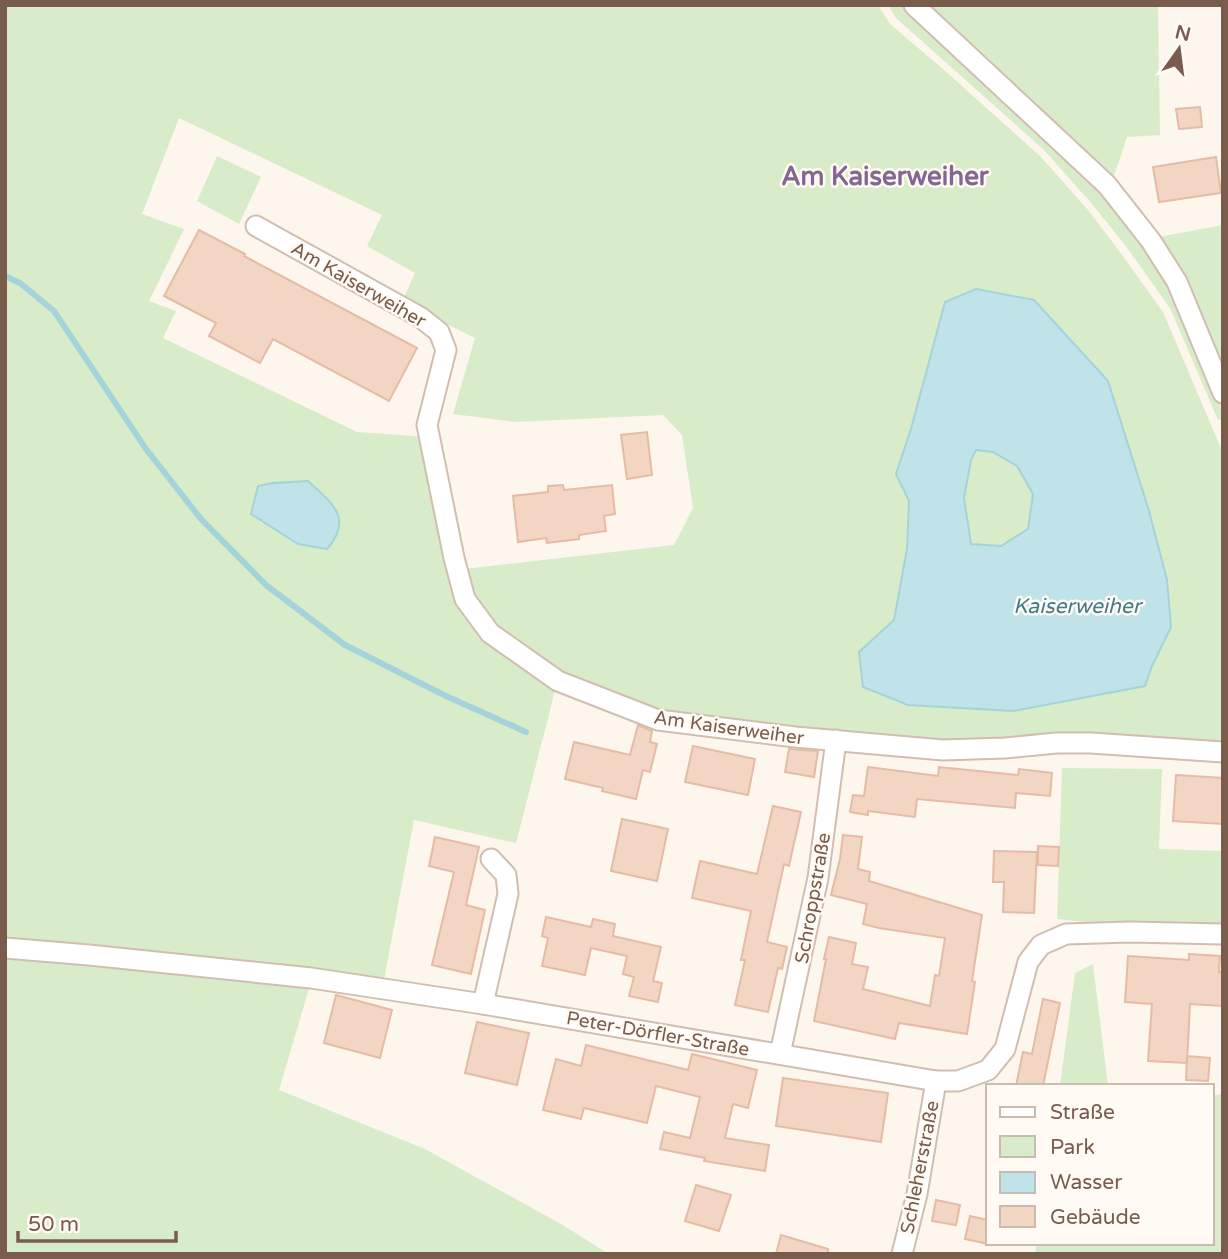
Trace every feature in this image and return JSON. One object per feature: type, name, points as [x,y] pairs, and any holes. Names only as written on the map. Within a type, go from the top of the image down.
[{"type":"street","points":[[914,5],[1107,185],[1151,241],[1177,282],[1223,393]]},
{"type":"street","name":"Am Kaiserweiher","points":[[256,226],[420,317],[439,332],[446,350],[427,425],[465,599],[490,633],[558,681],[658,720],[836,740],[943,750],[1091,743],[1223,752]]},
{"type":"street","name":"Schroppstraße","points":[[780,1054],[818,878],[836,740]]},
{"type":"street","points":[[483,1003],[508,894],[506,876],[491,859]]},
{"type":"street","name":"Peter-Dörfler-Straße","points":[[5,948],[312,978],[483,1003],[936,1081],[958,1081],[988,1070],[1005,1049],[1028,962],[1041,945],[1066,934],[1223,934]]},
{"type":"street","name":"Schleherstraße","points":[[902,1254],[917,1194],[936,1081]]},
{"type":"green space","points":[[5,5],[878,5],[890,24],[1041,157],[1088,210],[1163,312],[1223,453],[1223,747],[943,746],[659,713],[556,687],[516,843],[414,820],[383,985],[5,944]],"holes":[[[179,118],[382,215],[367,246],[415,273],[402,302],[475,338],[453,414],[515,422],[663,415],[682,435],[693,508],[674,545],[464,569],[427,437],[357,432],[163,338],[176,311],[149,301],[184,229],[142,214]],[[1108,381],[1149,511],[1167,580],[1152,667],[1145,685],[1013,711],[859,652],[894,620],[907,549],[909,501],[896,474],[911,429]]]},
{"type":"green space","points":[[888,5],[906,5],[1103,189],[1171,284],[1223,413],[1223,419],[1218,420],[1170,308],[1092,204],[1044,150],[896,18]]},
{"type":"green space","points":[[922,5],[1158,5],[1160,135],[1127,137],[1112,182]]},
{"type":"green space","points":[[217,156],[261,177],[239,224],[197,201]]},
{"type":"green space","points":[[1223,225],[1223,377],[1158,237]]},
{"type":"green space","points":[[975,450],[993,452],[1017,466],[1033,494],[1028,529],[1001,546],[971,544],[964,498]]},
{"type":"green space","points":[[1062,768],[1162,769],[1159,849],[1223,851],[1223,927],[1131,927],[1057,919]]},
{"type":"green space","points":[[5,951],[311,982],[279,1090],[425,1149],[561,1224],[609,1254],[5,1254]]},
{"type":"green space","points":[[1093,964],[1108,1084],[1060,1084],[1075,973]]},
{"type":"green space","points":[[1223,1094],[1223,1254],[1035,1254],[1037,1245],[1214,1245],[1215,1095]]},
{"type":"water","name":"Kaiserweiher","points":[[976,289],[1034,300],[1108,381],[1149,511],[1167,580],[1171,627],[1145,686],[1013,711],[908,705],[863,687],[859,652],[894,620],[907,549],[909,501],[896,474],[945,302]],"holes":[[[976,450],[993,452],[1017,466],[1033,494],[1028,529],[1001,546],[971,544],[964,498],[971,460]]]},
{"type":"water","points":[[308,481],[337,512],[339,528],[327,549],[298,544],[251,514],[258,486]]},
{"type":"building","points":[[1200,107],[1202,127],[1179,129],[1176,109]]},
{"type":"building","points":[[1216,157],[1221,193],[1159,202],[1153,167]]},
{"type":"building","points":[[199,230],[417,348],[389,401],[273,339],[260,363],[209,336],[216,323],[164,296]]},
{"type":"building","points":[[647,432],[652,475],[627,479],[621,435]]},
{"type":"building","points":[[563,485],[564,490],[612,485],[615,514],[604,516],[606,531],[579,535],[579,539],[547,543],[546,538],[518,542],[513,496],[548,492],[548,486]]},
{"type":"building","points":[[638,725],[652,731],[650,742],[657,744],[650,772],[643,770],[636,799],[565,779],[574,742],[630,755]]},
{"type":"building","points":[[693,746],[755,759],[748,795],[685,782]]},
{"type":"building","points":[[789,749],[818,751],[814,777],[785,772]]},
{"type":"building","points":[[868,767],[938,776],[939,767],[1018,775],[1019,769],[1052,773],[1050,796],[1016,793],[1015,808],[917,799],[915,817],[868,811],[868,815],[850,812],[853,795],[864,796]]},
{"type":"building","points":[[1176,775],[1223,778],[1223,824],[1173,821]]},
{"type":"building","points":[[773,806],[801,812],[789,866],[784,864],[767,942],[787,947],[782,969],[778,968],[768,1012],[735,1005],[745,960],[741,960],[751,911],[692,898],[700,861],[757,874]]},
{"type":"building","points":[[622,819],[668,829],[657,881],[611,871]]},
{"type":"building","points":[[843,835],[862,837],[858,869],[870,872],[869,881],[982,915],[967,1034],[899,1023],[895,1039],[814,1021],[829,937],[856,943],[852,964],[868,967],[863,989],[930,1006],[935,975],[939,976],[945,938],[863,924],[867,904],[831,895]]},
{"type":"building","points":[[435,837],[479,847],[466,905],[485,910],[471,974],[432,965],[454,872],[429,866]]},
{"type":"building","points":[[1038,846],[1059,847],[1058,866],[1038,865]]},
{"type":"building","points":[[994,851],[1037,852],[1034,913],[1003,912],[1004,882],[993,882]]},
{"type":"building","points":[[546,917],[591,927],[593,919],[615,924],[613,936],[661,947],[653,981],[662,983],[658,1002],[629,996],[634,977],[623,974],[627,956],[591,948],[585,975],[542,966],[548,938],[542,936]]},
{"type":"building","points":[[1189,954],[1220,956],[1223,1006],[1190,1004],[1187,1063],[1148,1061],[1152,1004],[1125,1002],[1128,956],[1189,960]]},
{"type":"building","points":[[336,995],[392,1010],[380,1058],[324,1043]]},
{"type":"building","points":[[1043,999],[1060,1003],[1043,1084],[1016,1084],[1023,1052],[1032,1054]]},
{"type":"building","points":[[477,1022],[529,1033],[517,1085],[465,1073]]},
{"type":"building","points":[[586,1045],[688,1070],[692,1054],[757,1070],[748,1108],[733,1104],[725,1138],[769,1145],[765,1171],[704,1161],[705,1158],[660,1149],[664,1132],[690,1138],[700,1097],[656,1086],[647,1123],[584,1108],[581,1119],[543,1110],[556,1059],[581,1066]]},
{"type":"building","points":[[1187,1056],[1210,1058],[1208,1081],[1186,1080]]},
{"type":"building","points":[[783,1078],[888,1093],[881,1142],[776,1126]]},
{"type":"building","points":[[696,1185],[731,1195],[719,1231],[685,1221]]},
{"type":"building","points":[[936,1200],[960,1205],[956,1225],[932,1221]]},
{"type":"building","points":[[970,1216],[986,1220],[986,1244],[965,1239]]},
{"type":"building","points":[[781,1235],[828,1249],[828,1254],[776,1254]]},
{"type":"waterway","points":[[5,276],[20,283],[54,311],[146,449],[201,519],[266,585],[345,645],[446,696],[526,732]]},
{"type":"district","name":"Am Kaiserweiher","points":[[885,176]]}]
